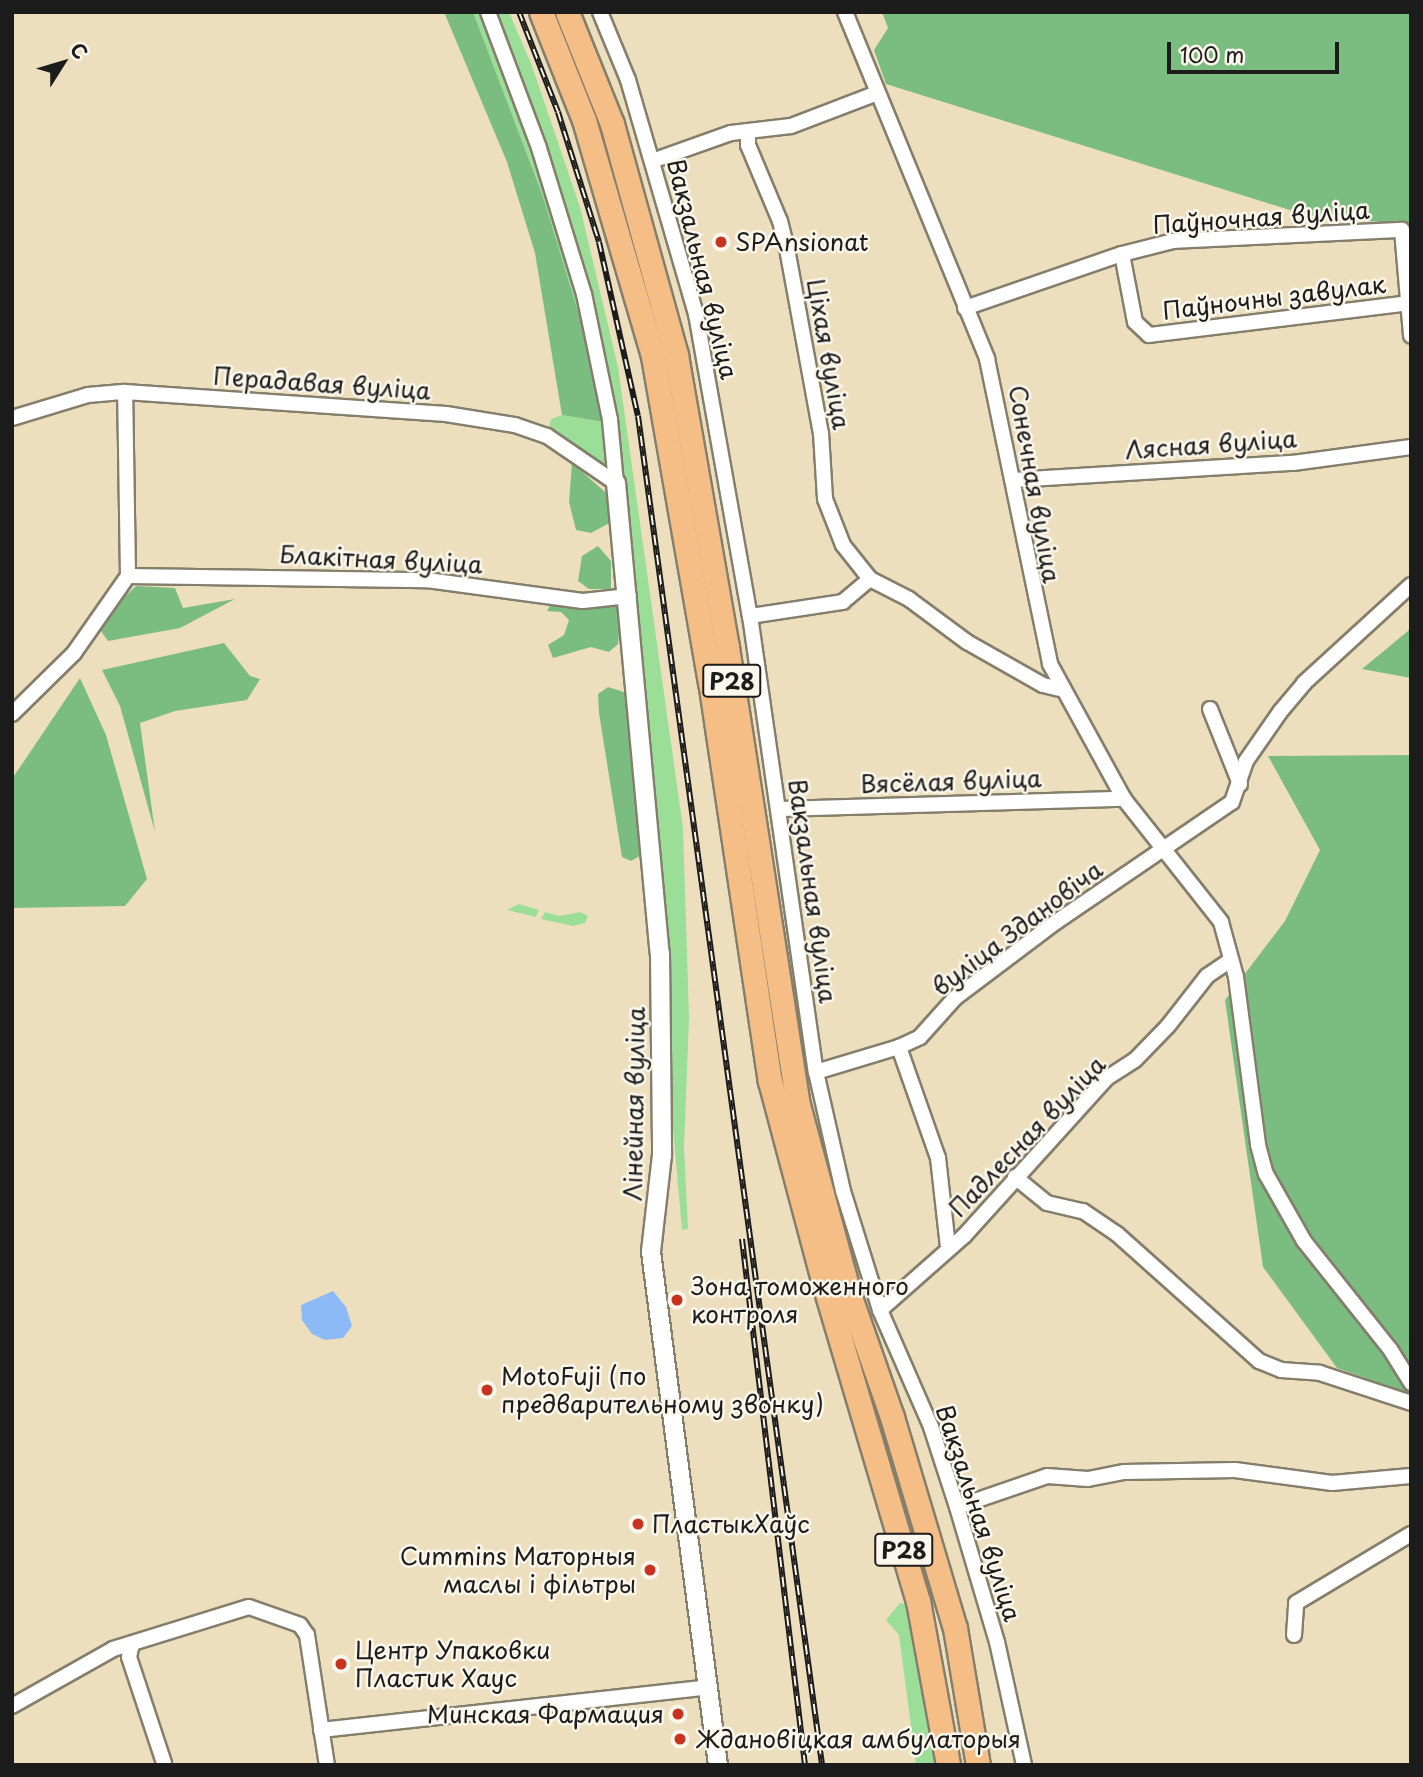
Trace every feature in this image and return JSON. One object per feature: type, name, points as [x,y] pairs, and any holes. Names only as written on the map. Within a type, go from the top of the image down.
[{"type":"highway","name":"Р28","points":[[541,12],[584,120],[653,356],[710,681],[770,1081],[824,1284],[918,1601],[948,1765]]},
{"type":"highway","name":"Р28","points":[[567,12],[612,124],[676,355],[727,647],[797,1101],[850,1297],[892,1417],[951,1616],[978,1765]]},
{"type":"street","points":[[488,12],[540,148],[584,294],[610,420],[616,483]]},
{"type":"street","name":"Вакзальная вуліца","points":[[600,12],[628,80],[696,314],[750,616],[816,1072],[843,1191],[880,1310],[932,1427],[997,1642],[1024,1765]]},
{"type":"street","name":"Сонечная вуліца","points":[[845,12],[875,94],[996,389],[1034,603],[1060,689],[1124,799],[1164,845],[1228,935],[1231,960]]},
{"type":"street","points":[[652,161],[748,131],[791,126],[875,94]]},
{"type":"street","name":"Ціхая вуліца","points":[[748,131],[748,145],[780,221],[788,254],[821,433],[825,499],[843,545],[870,579],[909,599],[989,655],[1043,685],[1060,689]]},
{"type":"street","name":"Паўночная вуліца","points":[[965,308],[1122,254],[1173,241],[1402,230],[1409,303]]},
{"type":"street","name":"Паўночны завулак","points":[[1122,254],[1135,323],[1149,335],[1409,303]]},
{"type":"street","points":[[1409,303],[1411,337]]},
{"type":"street","points":[[12,714],[74,653],[128,576],[125,392]]},
{"type":"street","name":"Перадавая вуліца","points":[[12,418],[88,396],[125,392],[446,414],[515,425],[547,436],[616,483]]},
{"type":"street","name":"Лясная вуліца","points":[[1013,480],[1293,463],[1411,447]]},
{"type":"street","name":"Лінейная вуліца","points":[[616,483],[629,596],[660,953],[662,1155],[651,1252],[718,1765]]},
{"type":"street","name":"Блакітная вуліца","points":[[128,576],[427,580],[583,601],[629,596]]},
{"type":"street","points":[[750,616],[843,602],[870,579]]},
{"type":"street","name":"вуліца Здановіча","points":[[816,1072],[899,1047],[920,1037],[976,981],[1164,845],[1226,808],[1241,785],[1246,761],[1304,683],[1411,585]]},
{"type":"street","points":[[1210,709],[1241,785]]},
{"type":"street","name":"Вясёлая вуліца","points":[[779,809],[1124,799]]},
{"type":"street","points":[[1231,960],[1266,1174],[1304,1241],[1390,1349],[1411,1383]]},
{"type":"street","name":"Падлесная вуліца","points":[[880,1310],[948,1247],[1107,1078],[1135,1060],[1168,1027],[1207,976],[1231,960]]},
{"type":"street","points":[[899,1047],[938,1158],[948,1247]]},
{"type":"street","points":[[1015,1177],[1047,1203],[1083,1211],[1117,1234],[1259,1361],[1281,1370],[1320,1373],[1411,1403]]},
{"type":"street","points":[[957,1507],[1047,1476],[1088,1479],[1125,1472],[1235,1470],[1332,1483],[1411,1476]]},
{"type":"street","points":[[1294,1636],[1296,1604],[1411,1534]]},
{"type":"street","points":[[12,1706],[91,1659],[237,1608],[248,1607],[300,1625],[312,1655],[327,1765]]},
{"type":"street","points":[[138,1643],[129,1657],[164,1763]]},
{"type":"street","points":[[321,1730],[709,1687]]},
{"type":"green space","points":[[444,12],[473,12],[542,194],[592,357],[604,422],[562,415],[535,253],[507,162]]},
{"type":"green space","points":[[473,12],[509,12],[532,66],[580,207],[618,367],[683,828],[689,1018],[684,1148],[688,1229],[682,1230],[616,483],[547,436],[551,419],[562,415],[603,422],[542,194]]},
{"type":"green space","points":[[882,12],[1411,12],[1411,225],[1306,215],[886,84],[874,50],[888,28]]},
{"type":"green space","points":[[572,463],[612,498],[613,521],[591,533],[576,530],[569,502]]},
{"type":"green space","points":[[598,546],[611,561],[611,589],[589,589],[578,581],[582,556]]},
{"type":"green space","points":[[136,586],[175,588],[183,608],[235,599],[180,628],[108,641],[96,624]]},
{"type":"green space","points":[[553,600],[622,606],[618,644],[609,652],[591,647],[553,658],[548,645],[564,635],[569,620],[561,612],[547,611]]},
{"type":"green space","points":[[1411,626],[1411,678],[1362,669],[1408,631]]},
{"type":"green space","points":[[224,643],[250,676],[260,679],[247,700],[175,711],[140,723],[155,832],[120,706],[102,670]]},
{"type":"green space","points":[[80,678],[106,735],[147,879],[125,906],[12,908],[12,779]]},
{"type":"green space","points":[[608,687],[630,694],[645,853],[631,861],[622,857],[599,713],[598,694]]},
{"type":"green space","points":[[1411,755],[1411,1394],[1337,1368],[1263,1267],[1225,1000],[1285,921],[1320,850],[1268,756]]},
{"type":"green space","points":[[519,904],[539,910],[536,917],[507,910]]},
{"type":"green space","points":[[545,912],[560,916],[580,912],[588,916],[585,923],[573,926],[541,919]]},
{"type":"green space","points":[[900,1603],[906,1604],[910,1622],[936,1765],[911,1765],[916,1764],[899,1635],[886,1620]]},
{"type":"water","points":[[333,1291],[346,1307],[352,1326],[343,1338],[325,1340],[312,1334],[302,1320],[301,1305]]},
{"type":"railway","points":[[519,12],[558,112],[599,242],[638,416],[822,1765]]},
{"type":"railway","points":[[742,1239],[805,1765]]},
{"type":"place","name":"SPAnsionat","points":[[721,242]]},
{"type":"place","name":"Зона томоженного контроля","points":[[677,1300]]},
{"type":"place","name":"MotoFuji (по предварительному звонку)","points":[[487,1390]]},
{"type":"place","name":"ПластыкХаўс","points":[[638,1524]]},
{"type":"place","name":"Cummins Маторныя маслы і фільтры","points":[[650,1570]]},
{"type":"place","name":"Центр Упаковки Пластик Хаус","points":[[341,1664]]},
{"type":"place","name":"Минская Фармация","points":[[678,1714]]},
{"type":"place","name":"Ждановіцкая амбулаторыя","points":[[680,1739]]}]
